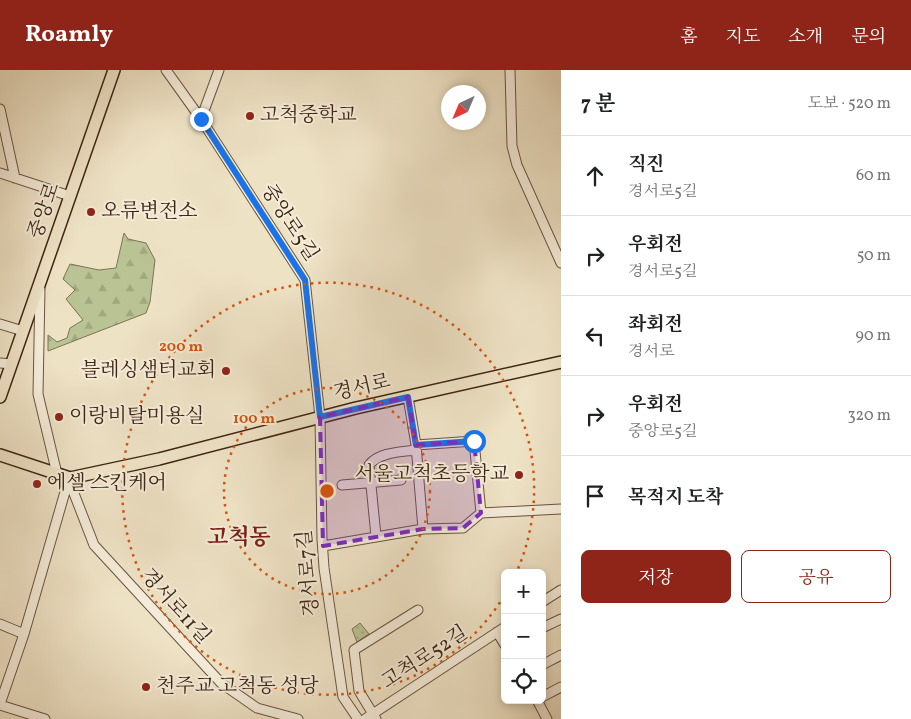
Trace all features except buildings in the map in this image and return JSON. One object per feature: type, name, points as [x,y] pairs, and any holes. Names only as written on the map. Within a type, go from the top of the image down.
[{"type":"main road","name":"중앙로","points":[[0,397],[6,363],[23,331],[114,70]]},
{"type":"main road","name":"경서로","points":[[0,455],[65,477],[159,460],[320,417],[561,362]]},
{"type":"street","name":"중앙로5길","points":[[166,70],[201,119],[305,280],[320,417]]},
{"type":"street","points":[[201,119],[219,70]]},
{"type":"street","points":[[510,70],[512,146],[516,166],[561,263]]},
{"type":"street","points":[[0,108],[15,178]]},
{"type":"street","points":[[0,173],[70,196]]},
{"type":"street","points":[[40,281],[38,394],[65,477],[24,634],[0,704],[44,719]]},
{"type":"street","points":[[0,324],[23,331]]},
{"type":"street","points":[[408,397],[416,447],[423,529]]},
{"type":"street","name":"경서로7길","points":[[320,417],[323,546],[331,619],[343,697],[358,719]]},
{"type":"street","points":[[376,536],[369,465],[373,460],[381,456],[416,447],[474,441],[481,513]]},
{"type":"street","name":"경서로11길","points":[[65,477],[94,544],[221,684],[257,708],[298,719]]},
{"type":"street","points":[[342,485],[401,480]]},
{"type":"street","points":[[323,546],[423,529],[463,528],[481,513],[561,509]]},
{"type":"street","points":[[546,599],[561,590]]},
{"type":"street","points":[[371,717],[359,691],[354,650],[418,610]]},
{"type":"street","points":[[546,626],[561,619]]},
{"type":"street","points":[[0,624],[24,634]]},
{"type":"street","name":"고척로52길","points":[[371,717],[501,630]]},
{"type":"street","points":[[546,663],[561,655]]},
{"type":"street","points":[[546,695],[561,688]]},
{"type":"street","points":[[539,704],[547,719]]},
{"type":"highlighted area","points":[[408,397],[416,445],[474,441],[481,513],[463,528],[423,529],[323,546],[320,417]]},
{"type":"green space","points":[[124,233],[128,239],[146,243],[155,260],[150,302],[146,313],[48,351],[48,335],[57,342],[67,338],[70,328],[83,320],[66,299],[75,290],[63,279],[70,264],[99,270],[116,268]]},
{"type":"green space","points":[[360,623],[369,634],[357,642],[352,629]]},
{"type":"place","name":"고척중학교","points":[[250,116]]},
{"type":"place","name":"오류변전소","points":[[91,212]]},
{"type":"place","name":"블레싱샘터교회","points":[[226,371]]},
{"type":"place","name":"이랑비탈미용실","points":[[59,417]]},
{"type":"place","name":"서울고척초등학교","points":[[519,475]]},
{"type":"place","name":"에셀 스킨케어","points":[[37,484]]},
{"type":"place","name":"천주교 고척동 성당","points":[[146,687]]},
{"type":"district","name":"고척동","points":[[239,538]]},
{"type":"route","points":[[201,119],[305,280],[320,417],[408,397],[416,445],[474,441]]}]
